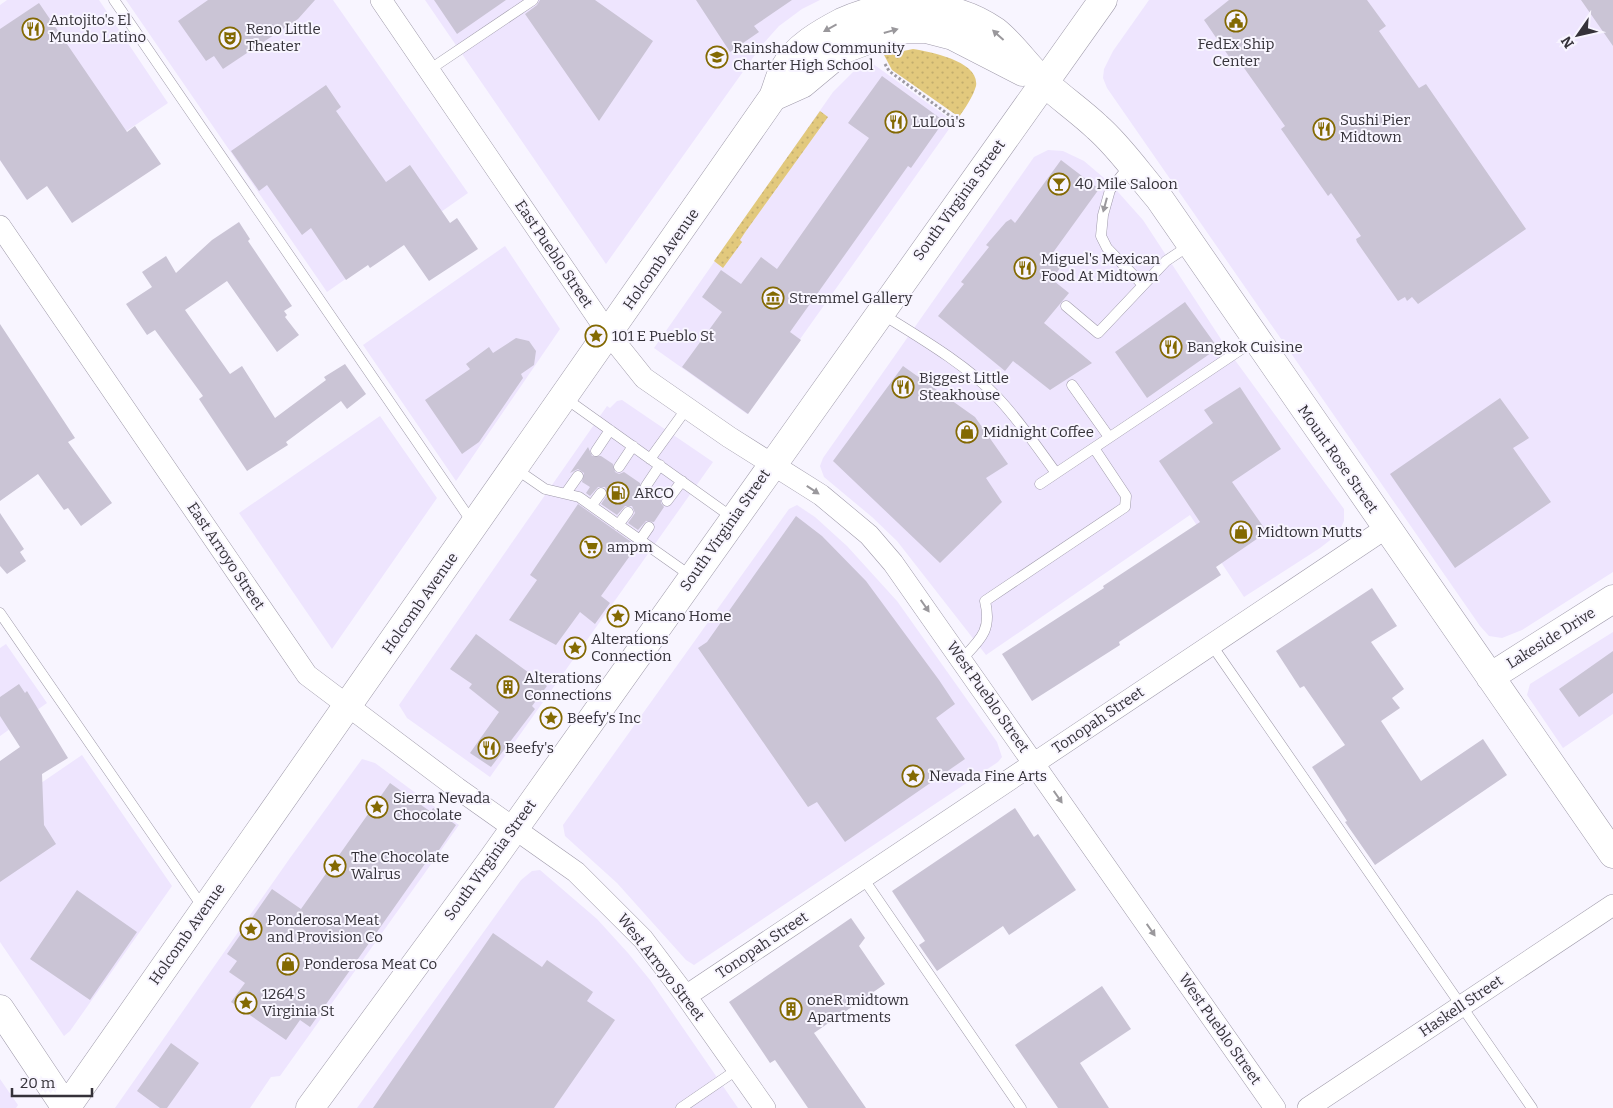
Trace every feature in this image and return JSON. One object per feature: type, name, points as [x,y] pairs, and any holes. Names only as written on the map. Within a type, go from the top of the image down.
[{"type":"street","name":"East Pueblo Street","points":[[381,0],[608,333],[644,378],[686,408],[772,463]]},
{"type":"street","name":"South Virginia Street","points":[[310,1108],[514,826],[1103,0]]},
{"type":"street","name":"Holcomb Avenue","points":[[66,1108],[774,97],[783,70],[795,54],[823,32],[858,13],[891,2],[929,4],[956,11],[978,20],[996,32],[1044,82]]},
{"type":"street","name":"Holcomb Avenue","points":[[774,97],[802,84],[844,49],[898,29],[926,29],[954,36],[1044,82]]},
{"type":"street","name":"Mount Rose Street","points":[[1044,82],[1098,127],[1159,198],[1613,854]]},
{"type":"street","name":"East Arroyo Street","points":[[0,226],[307,675],[457,788],[514,826]]},
{"type":"street","name":"West Pueblo Street","points":[[772,463],[821,495],[869,535],[898,570],[1275,1108]]},
{"type":"street","name":"Tonopah Street","points":[[686,996],[1386,528]]},
{"type":"street","name":"Lakeside Drive","points":[[1490,677],[1613,599]]},
{"type":"street","name":"West Arroyo Street","points":[[514,826],[576,872],[643,939],[686,996],[765,1108]]},
{"type":"street","name":"Haskell Street","points":[[1308,1108],[1613,904]]},
{"type":"street","points":[[0,1009],[66,1108]]},
{"type":"lane","points":[[114,0],[474,525]]},
{"type":"lane","points":[[429,70],[533,0]]},
{"type":"lane","points":[[1130,165],[1110,190],[1103,216],[1101,236],[1107,248],[1144,285]]},
{"type":"lane","points":[[1066,306],[1098,333],[1166,261],[1191,245]]},
{"type":"lane","points":[[880,312],[951,359],[996,396],[1024,428],[1056,473]]},
{"type":"lane","points":[[1040,484],[1256,340]]},
{"type":"lane","points":[[1072,385],[1109,438]]},
{"type":"lane","points":[[564,397],[733,518]]},
{"type":"lane","points":[[650,458],[686,408]]},
{"type":"lane","points":[[596,451],[610,430]]},
{"type":"lane","points":[[619,467],[633,446]]},
{"type":"lane","points":[[962,659],[983,636],[989,616],[985,601],[1125,507],[1126,496],[1094,448]]},
{"type":"lane","points":[[646,486],[660,466]]},
{"type":"lane","points":[[514,468],[544,489],[579,497],[692,576]]},
{"type":"lane","points":[[566,493],[578,476]]},
{"type":"lane","points":[[667,501],[682,481]]},
{"type":"lane","points":[[592,506],[601,493]]},
{"type":"lane","points":[[618,525],[628,512]]},
{"type":"lane","points":[[640,540],[649,527]]},
{"type":"lane","points":[[0,613],[204,910]]},
{"type":"lane","points":[[1211,644],[1532,1108]]},
{"type":"lane","points":[[862,878],[1021,1108]]},
{"type":"lane","points":[[681,1108],[738,1069]]},
{"type":"path","points":[[884,62],[889,71],[960,123]]},
{"type":"shaded area","points":[[7,0],[99,0],[168,103],[26,199],[0,160],[0,5]]},
{"type":"shaded area","points":[[126,0],[333,0],[468,193],[327,292]]},
{"type":"shaded area","points":[[425,0],[820,0],[802,9],[779,26],[762,45],[606,264]]},
{"type":"shaded area","points":[[1149,0],[1613,0],[1613,572],[1522,630],[1502,638],[1489,636],[1480,626],[1107,88],[1103,78],[1104,69],[1113,51]]},
{"type":"shaded area","points":[[913,49],[952,59],[970,70],[975,77],[976,86],[959,117],[892,70],[884,55]]},
{"type":"shaded area","points":[[869,61],[954,122],[747,414],[654,348],[833,92],[856,69]]},
{"type":"shaded area","points":[[820,111],[828,117],[746,231],[740,240],[742,242],[723,268],[714,261]]},
{"type":"shaded area","points":[[1048,150],[1063,151],[1084,161],[1110,183],[1143,220],[1232,356],[1344,509],[1344,521],[1338,534],[1320,548],[1244,597],[1190,515],[986,655],[897,541],[872,517],[824,477],[820,466],[823,458],[1034,157]]},
{"type":"shaded area","points":[[505,246],[560,329],[456,481],[363,345]]},
{"type":"shaded area","points":[[622,400],[713,462],[490,777],[407,718],[399,705],[607,406],[610,408],[617,401]]},
{"type":"shaded area","points":[[380,416],[437,498],[332,649],[239,513]]},
{"type":"shaded area","points":[[797,505],[815,517],[847,546],[897,601],[997,742],[1002,757],[998,762],[694,965],[686,960],[617,883],[565,836],[563,825],[789,509]]},
{"type":"shaded area","points":[[1613,632],[1613,714],[1563,748],[1527,695],[1530,684]]},
{"type":"shaded area","points":[[6,644],[47,703],[0,736],[0,648]]},
{"type":"shaded area","points":[[82,755],[172,886],[70,1031],[64,1036],[0,942],[0,811]]},
{"type":"shaded area","points":[[362,759],[375,763],[459,825],[280,1076],[271,1077],[250,1108],[115,1108],[290,858]]},
{"type":"shaded area","points":[[540,870],[597,919],[628,953],[650,980],[738,1108],[357,1108],[521,880],[532,871]]},
{"type":"shaded area","points":[[0,1079],[18,1105],[16,1108],[0,1108]]},
{"type":"building","name":"Reno Little Theater","points":[[208,0],[315,0],[298,19],[223,69],[214,56],[206,61],[178,21]]},
{"type":"building","points":[[434,0],[506,0],[457,34]]},
{"type":"building","points":[[540,0],[595,0],[653,41],[599,121],[525,14],[537,5]]},
{"type":"building","points":[[696,0],[792,0],[754,26],[759,32],[730,52]]},
{"type":"building","points":[[1229,0],[1367,0],[1386,26],[1379,31],[1419,88],[1426,84],[1526,229],[1418,304],[1412,297],[1407,301],[1405,297],[1398,301],[1357,242],[1356,239],[1361,236],[1331,193],[1328,196],[1281,129],[1285,126],[1237,58],[1232,61],[1204,20]]},
{"type":"building","points":[[1581,0],[1613,0],[1613,46]]},
{"type":"building","points":[[39,3],[127,132],[135,126],[161,164],[72,223],[47,186],[27,200],[0,160],[0,29]]},
{"type":"building","name":"Stremmel Gallery","points":[[882,76],[944,121],[911,168],[908,166],[790,332],[801,340],[748,414],[682,367],[722,312],[702,297],[721,270],[741,284],[761,257],[777,269],[869,138],[848,123]]},
{"type":"building","points":[[326,85],[341,107],[336,111],[386,182],[410,165],[450,223],[457,218],[478,249],[429,281],[404,245],[370,268],[368,265],[346,280],[311,228],[302,235],[267,185],[259,191],[231,151]]},
{"type":"building","points":[[1061,160],[1099,189],[1052,254],[1064,263],[1057,272],[1060,275],[1054,281],[1069,293],[1044,323],[1092,363],[1050,390],[1013,361],[1005,371],[938,316],[964,284],[961,282],[989,247],[986,245],[1006,222],[1011,219],[1015,223]]},
{"type":"building","points":[[239,222],[250,239],[248,241],[292,306],[284,311],[287,315],[285,317],[299,335],[277,352],[227,281],[185,310],[230,374],[242,366],[275,418],[326,380],[324,377],[345,364],[366,394],[347,409],[341,401],[286,442],[288,445],[247,471],[199,399],[203,396],[155,330],[147,335],[126,304],[152,287],[142,272],[166,256],[176,273],[212,240]]},
{"type":"building","points":[[1185,302],[1218,348],[1147,398],[1115,352]]},
{"type":"building","points":[[0,324],[75,438],[68,442],[112,503],[81,526],[68,508],[64,510],[38,474],[0,501]]},
{"type":"building","points":[[516,338],[529,341],[536,351],[534,365],[521,374],[523,378],[479,442],[462,454],[425,400],[470,369],[466,364],[489,347],[493,353]]},
{"type":"building","points":[[903,366],[975,417],[1008,464],[986,478],[1002,502],[940,563],[833,461]]},
{"type":"building","points":[[1240,387],[1281,449],[1232,482],[1267,532],[1216,567],[1221,575],[1119,642],[1120,645],[1032,701],[1002,654],[1104,588],[1103,586],[1200,522],[1159,461],[1213,423],[1204,410]]},
{"type":"building","points":[[1500,398],[1529,438],[1513,448],[1551,502],[1455,568],[1390,474]]},
{"type":"building","points":[[588,447],[592,456],[601,456],[613,464],[615,472],[619,474],[624,472],[640,483],[642,491],[646,493],[651,491],[661,498],[661,503],[664,507],[654,522],[646,521],[638,530],[628,523],[635,513],[632,506],[625,506],[617,515],[601,504],[608,494],[605,487],[598,487],[590,496],[586,493],[590,487],[582,482],[584,473],[578,469],[570,473]]},
{"type":"building","points":[[578,504],[637,546],[601,596],[610,603],[595,624],[580,612],[556,645],[509,620],[537,580],[530,575]]},
{"type":"building","points":[[0,513],[24,549],[20,552],[26,561],[7,574],[0,566]]},
{"type":"building","points":[[796,516],[822,536],[866,581],[939,680],[955,704],[936,718],[965,759],[845,842],[817,802],[808,807],[698,648],[707,642]]},
{"type":"building","points":[[1372,588],[1397,626],[1371,642],[1404,689],[1392,698],[1400,708],[1381,721],[1421,781],[1483,739],[1507,775],[1375,865],[1345,822],[1347,821],[1312,767],[1345,745],[1304,686],[1300,688],[1276,651]]},
{"type":"building","points":[[476,634],[547,686],[532,706],[535,709],[491,767],[470,753],[499,712],[469,688],[472,684],[450,669]]},
{"type":"building","points":[[1613,651],[1613,693],[1579,717],[1559,689]]},
{"type":"building","points":[[19,684],[25,693],[27,691],[68,758],[42,774],[44,825],[56,844],[0,882],[0,761],[20,747],[0,716],[0,697]]},
{"type":"building","points":[[390,783],[431,812],[433,808],[456,825],[437,853],[434,851],[310,1027],[300,1020],[286,1040],[231,1002],[245,983],[229,972],[237,961],[227,954],[272,889],[301,909]]},
{"type":"building","points":[[1015,808],[1034,837],[1038,834],[1076,890],[1009,935],[1003,926],[937,971],[919,945],[925,941],[892,891]]},
{"type":"building","points":[[77,890],[137,932],[90,1000],[30,959]]},
{"type":"building","name":"oneR midtown Apartments","points":[[851,918],[865,938],[859,946],[885,984],[814,1033],[866,1108],[808,1108],[775,1060],[770,1063],[729,1002]]},
{"type":"building","points":[[493,933],[542,967],[547,960],[593,992],[587,1001],[615,1020],[554,1108],[373,1108]]},
{"type":"building","points":[[1102,986],[1131,1029],[1080,1063],[1109,1108],[1058,1108],[1015,1045]]},
{"type":"building","points":[[171,1043],[199,1063],[167,1108],[160,1108],[137,1091]]},
{"type":"place","name":"FedEx Ship Center","points":[[1236,21]]},
{"type":"place","name":"Antojito's El Mundo Latino","points":[[33,29]]},
{"type":"place","name":"Reno Little Theater","points":[[230,38]]},
{"type":"place","name":"Rainshadow Community Charter High School","points":[[717,57]]},
{"type":"place","name":"LuLou's","points":[[896,122]]},
{"type":"place","name":"Sushi Pier Midtown","points":[[1324,129]]},
{"type":"place","name":"40 Mile Saloon","points":[[1059,184]]},
{"type":"place","name":"Miguel's Mexican Food At Midtown","points":[[1025,268]]},
{"type":"place","name":"Stremmel Gallery","points":[[773,298]]},
{"type":"place","name":"101 E Pueblo St","points":[[596,336]]},
{"type":"place","name":"Bangkok Cuisine","points":[[1171,347]]},
{"type":"place","name":"Biggest Little Steakhouse","points":[[903,387]]},
{"type":"place","name":"Midnight Coffee","points":[[967,432]]},
{"type":"place","name":"ARCO","points":[[618,493]]},
{"type":"place","name":"Midtown Mutts","points":[[1241,532]]},
{"type":"place","name":"ampm","points":[[591,547]]},
{"type":"place","name":"Micano Home","points":[[618,616]]},
{"type":"place","name":"Alterations Connection","points":[[575,648]]},
{"type":"place","name":"Alterations Connections","points":[[508,687]]},
{"type":"place","name":"Beefy’s Inc","points":[[551,718]]},
{"type":"place","name":"Beefy's","points":[[489,748]]},
{"type":"place","name":"Nevada Fine Arts","points":[[913,776]]},
{"type":"place","name":"Sierra Nevada Chocolate","points":[[377,807]]},
{"type":"place","name":"The Chocolate Walrus","points":[[335,866]]},
{"type":"place","name":"Ponderosa Meat and Provision Co","points":[[251,929]]},
{"type":"place","name":"Ponderosa Meat Co","points":[[288,964]]},
{"type":"place","name":"1264 S Virginia St","points":[[246,1003]]},
{"type":"place","name":"oneR midtown Apartments","points":[[791,1009]]}]
